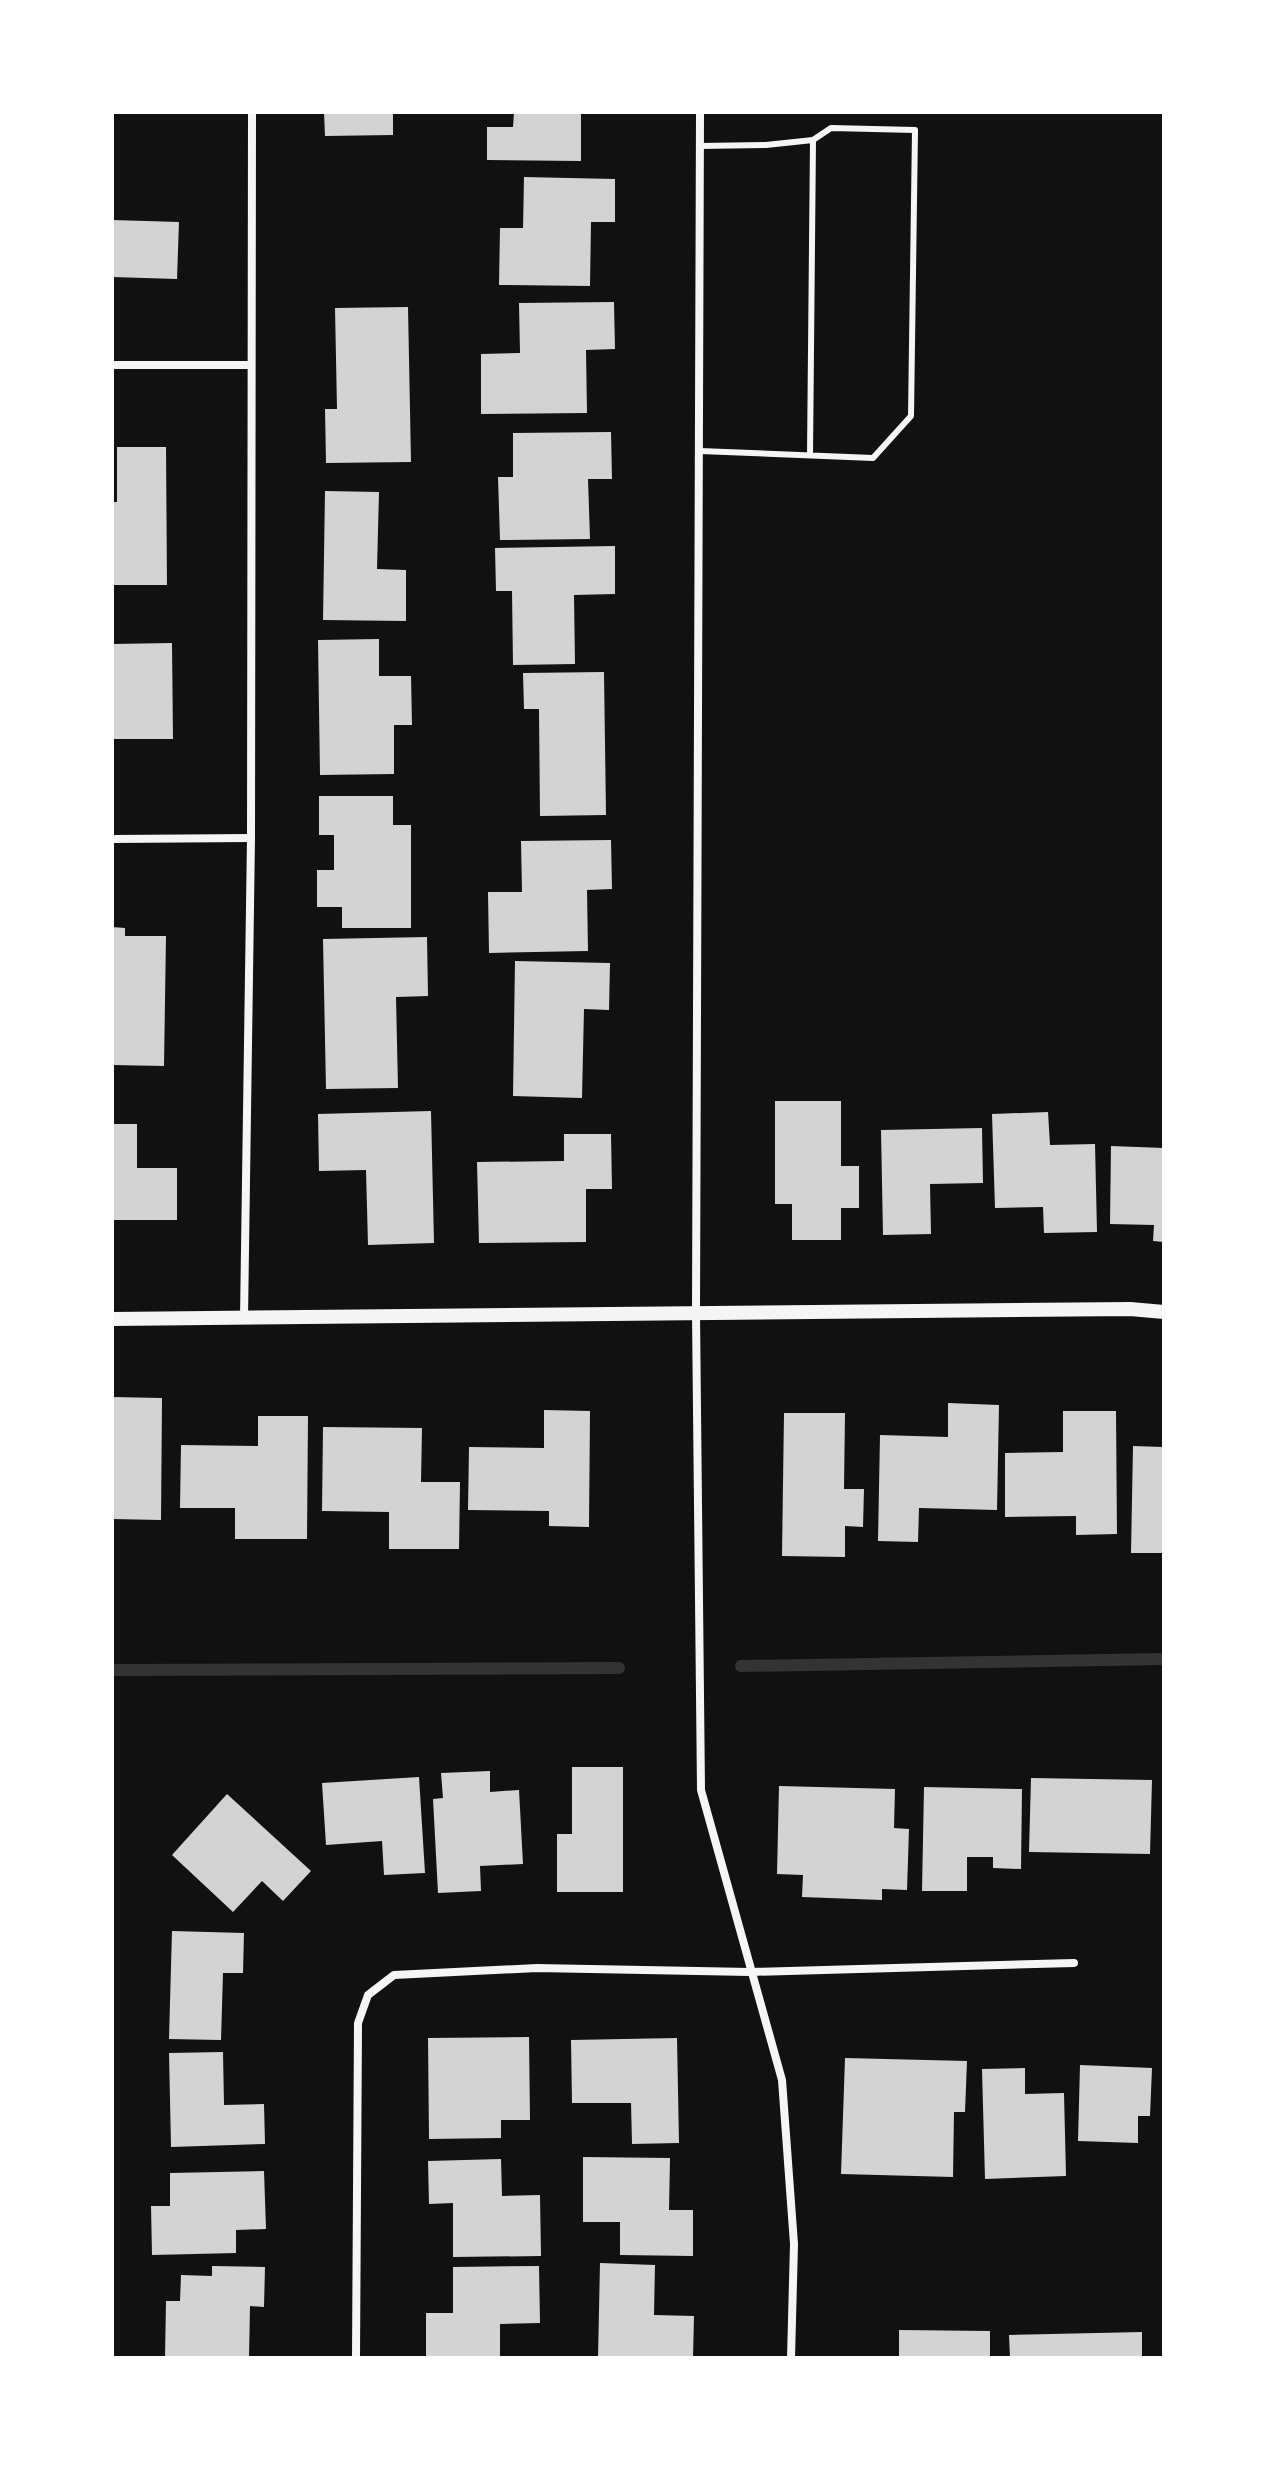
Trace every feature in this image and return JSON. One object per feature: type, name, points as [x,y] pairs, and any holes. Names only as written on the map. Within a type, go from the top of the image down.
[{"type":"street","points":[[244,1318],[251,838],[252,112]]},
{"type":"street","points":[[700,112],[696,1314],[701,1790],[782,2080],[794,2244],[791,2358]]},
{"type":"street","points":[[112,365],[251,365]]},
{"type":"street","points":[[112,839],[251,838]]},
{"type":"street","points":[[112,1319],[1130,1309],[1164,1312]]},
{"type":"street","points":[[356,2358],[358,2023],[368,1995],[394,1975],[537,1968],[750,1972],[1074,1963]]},
{"type":"lane","points":[[700,146],[766,145],[813,140],[831,128],[915,130],[911,416],[873,458],[700,451]]},
{"type":"lane","points":[[810,455],[813,140]]},
{"type":"building","points":[[324,112],[393,112],[393,135],[325,136]]},
{"type":"building","points":[[514,112],[581,112],[581,161],[487,160],[487,127],[513,127]]},
{"type":"building","points":[[524,177],[615,179],[615,222],[591,222],[590,286],[499,285],[500,228],[523,228]]},
{"type":"building","points":[[112,220],[179,222],[177,279],[112,277]]},
{"type":"building","points":[[614,302],[615,349],[586,350],[587,413],[481,414],[481,354],[520,353],[519,303]]},
{"type":"building","points":[[408,307],[411,462],[326,463],[325,409],[337,409],[335,308]]},
{"type":"building","points":[[611,432],[612,479],[588,479],[590,539],[500,540],[498,477],[513,477],[513,433]]},
{"type":"building","points":[[117,447],[166,447],[167,585],[112,585],[112,502],[117,502]]},
{"type":"building","points":[[325,491],[379,492],[377,569],[406,570],[406,621],[323,620]]},
{"type":"building","points":[[615,546],[615,594],[574,595],[575,664],[513,665],[512,591],[496,591],[495,548]]},
{"type":"building","points":[[379,639],[379,676],[411,676],[412,725],[394,725],[394,774],[320,775],[318,640]]},
{"type":"building","points":[[172,643],[173,739],[112,739],[112,644]]},
{"type":"building","points":[[604,672],[606,815],[540,816],[539,709],[524,709],[523,673]]},
{"type":"building","points":[[319,796],[393,796],[393,825],[411,825],[411,928],[342,928],[342,907],[317,907],[317,870],[334,870],[334,835],[319,835]]},
{"type":"building","points":[[611,840],[612,889],[587,890],[588,951],[489,953],[488,892],[522,892],[521,841]]},
{"type":"building","points":[[112,927],[125,928],[125,936],[166,936],[164,1066],[112,1065]]},
{"type":"building","points":[[427,937],[428,996],[396,997],[398,1088],[326,1089],[323,939]]},
{"type":"building","points":[[515,961],[610,963],[609,1010],[584,1009],[582,1098],[513,1096]]},
{"type":"building","points":[[775,1101],[841,1101],[841,1166],[859,1166],[859,1208],[841,1208],[841,1240],[792,1240],[792,1204],[775,1204]]},
{"type":"building","points":[[431,1111],[434,1243],[368,1245],[366,1170],[319,1171],[318,1114]]},
{"type":"building","points":[[1048,1112],[1050,1145],[1095,1144],[1097,1232],[1044,1233],[1043,1207],[995,1208],[992,1114]]},
{"type":"building","points":[[112,1124],[137,1124],[137,1168],[177,1168],[177,1220],[112,1220]]},
{"type":"building","points":[[982,1128],[983,1183],[930,1184],[931,1234],[883,1235],[881,1130]]},
{"type":"building","points":[[564,1134],[611,1134],[612,1189],[586,1189],[586,1242],[479,1243],[477,1162],[564,1161]]},
{"type":"building","points":[[1111,1146],[1164,1148],[1164,1242],[1153,1241],[1154,1225],[1110,1224]]},
{"type":"building","points":[[112,1397],[162,1398],[161,1520],[112,1519]]},
{"type":"building","points":[[948,1403],[999,1405],[997,1510],[919,1508],[918,1542],[878,1541],[880,1435],[948,1437]]},
{"type":"building","points":[[544,1410],[590,1411],[589,1527],[549,1526],[549,1511],[468,1510],[469,1447],[544,1448]]},
{"type":"building","points":[[1063,1411],[1116,1411],[1117,1534],[1076,1535],[1076,1516],[1005,1517],[1005,1453],[1063,1452]]},
{"type":"building","points":[[784,1413],[845,1413],[844,1489],[864,1489],[863,1527],[845,1526],[845,1557],[782,1556]]},
{"type":"building","points":[[258,1416],[308,1416],[307,1539],[235,1539],[235,1508],[180,1508],[181,1445],[258,1446]]},
{"type":"building","points":[[323,1427],[422,1428],[421,1482],[460,1482],[459,1549],[389,1549],[389,1512],[322,1511]]},
{"type":"building","points":[[1133,1446],[1164,1447],[1164,1553],[1131,1553]]},
{"type":"building","points":[[572,1767],[623,1767],[623,1892],[557,1892],[557,1834],[572,1834]]},
{"type":"building","points":[[490,1771],[490,1792],[519,1790],[523,1864],[480,1866],[481,1891],[438,1893],[433,1799],[443,1798],[441,1773]]},
{"type":"building","points":[[419,1777],[425,1873],[384,1875],[382,1841],[326,1845],[322,1783]]},
{"type":"building","points":[[1031,1778],[1152,1780],[1150,1854],[1029,1852]]},
{"type":"building","points":[[779,1786],[895,1789],[894,1828],[909,1829],[907,1890],[882,1889],[882,1900],[802,1897],[803,1875],[777,1874]]},
{"type":"building","points":[[924,1787],[1022,1789],[1021,1869],[993,1868],[993,1857],[967,1857],[967,1891],[922,1891]]},
{"type":"building","points":[[227,1794],[311,1871],[283,1901],[262,1881],[233,1912],[172,1855]]},
{"type":"building","points":[[172,1931],[244,1933],[243,1973],[223,1973],[221,2040],[169,2039]]},
{"type":"building","points":[[529,2037],[530,2120],[501,2120],[501,2138],[429,2139],[428,2038]]},
{"type":"building","points":[[677,2038],[679,2143],[632,2144],[631,2103],[572,2103],[571,2040]]},
{"type":"building","points":[[223,2052],[224,2105],[264,2104],[265,2144],[171,2147],[169,2053]]},
{"type":"building","points":[[845,2058],[967,2061],[965,2112],[954,2112],[953,2177],[841,2174]]},
{"type":"building","points":[[1080,2065],[1152,2068],[1150,2116],[1138,2116],[1138,2143],[1078,2141]]},
{"type":"building","points":[[1025,2068],[1025,2094],[1064,2093],[1066,2176],[985,2179],[982,2069]]},
{"type":"building","points":[[583,2157],[670,2158],[669,2210],[693,2210],[693,2256],[620,2255],[620,2222],[583,2222]]},
{"type":"building","points":[[501,2159],[502,2196],[540,2195],[541,2256],[453,2257],[453,2203],[429,2204],[428,2161]]},
{"type":"building","points":[[264,2171],[266,2229],[236,2230],[236,2253],[152,2255],[151,2206],[170,2206],[170,2173]]},
{"type":"building","points":[[600,2263],[655,2265],[654,2315],[694,2316],[693,2358],[598,2358]]},
{"type":"building","points":[[212,2266],[265,2267],[264,2307],[250,2306],[249,2358],[165,2358],[166,2301],[180,2301],[181,2275],[212,2276]]},
{"type":"building","points":[[539,2266],[540,2323],[500,2324],[500,2358],[426,2358],[426,2313],[453,2313],[453,2267]]},
{"type":"building","points":[[899,2330],[990,2331],[990,2358],[899,2358]]},
{"type":"building","points":[[1142,2332],[1142,2358],[1010,2358],[1009,2335]]},
{"type":"waterway","points":[[741,1666],[1164,1659]]},
{"type":"waterway","points":[[112,1670],[619,1668]]}]
